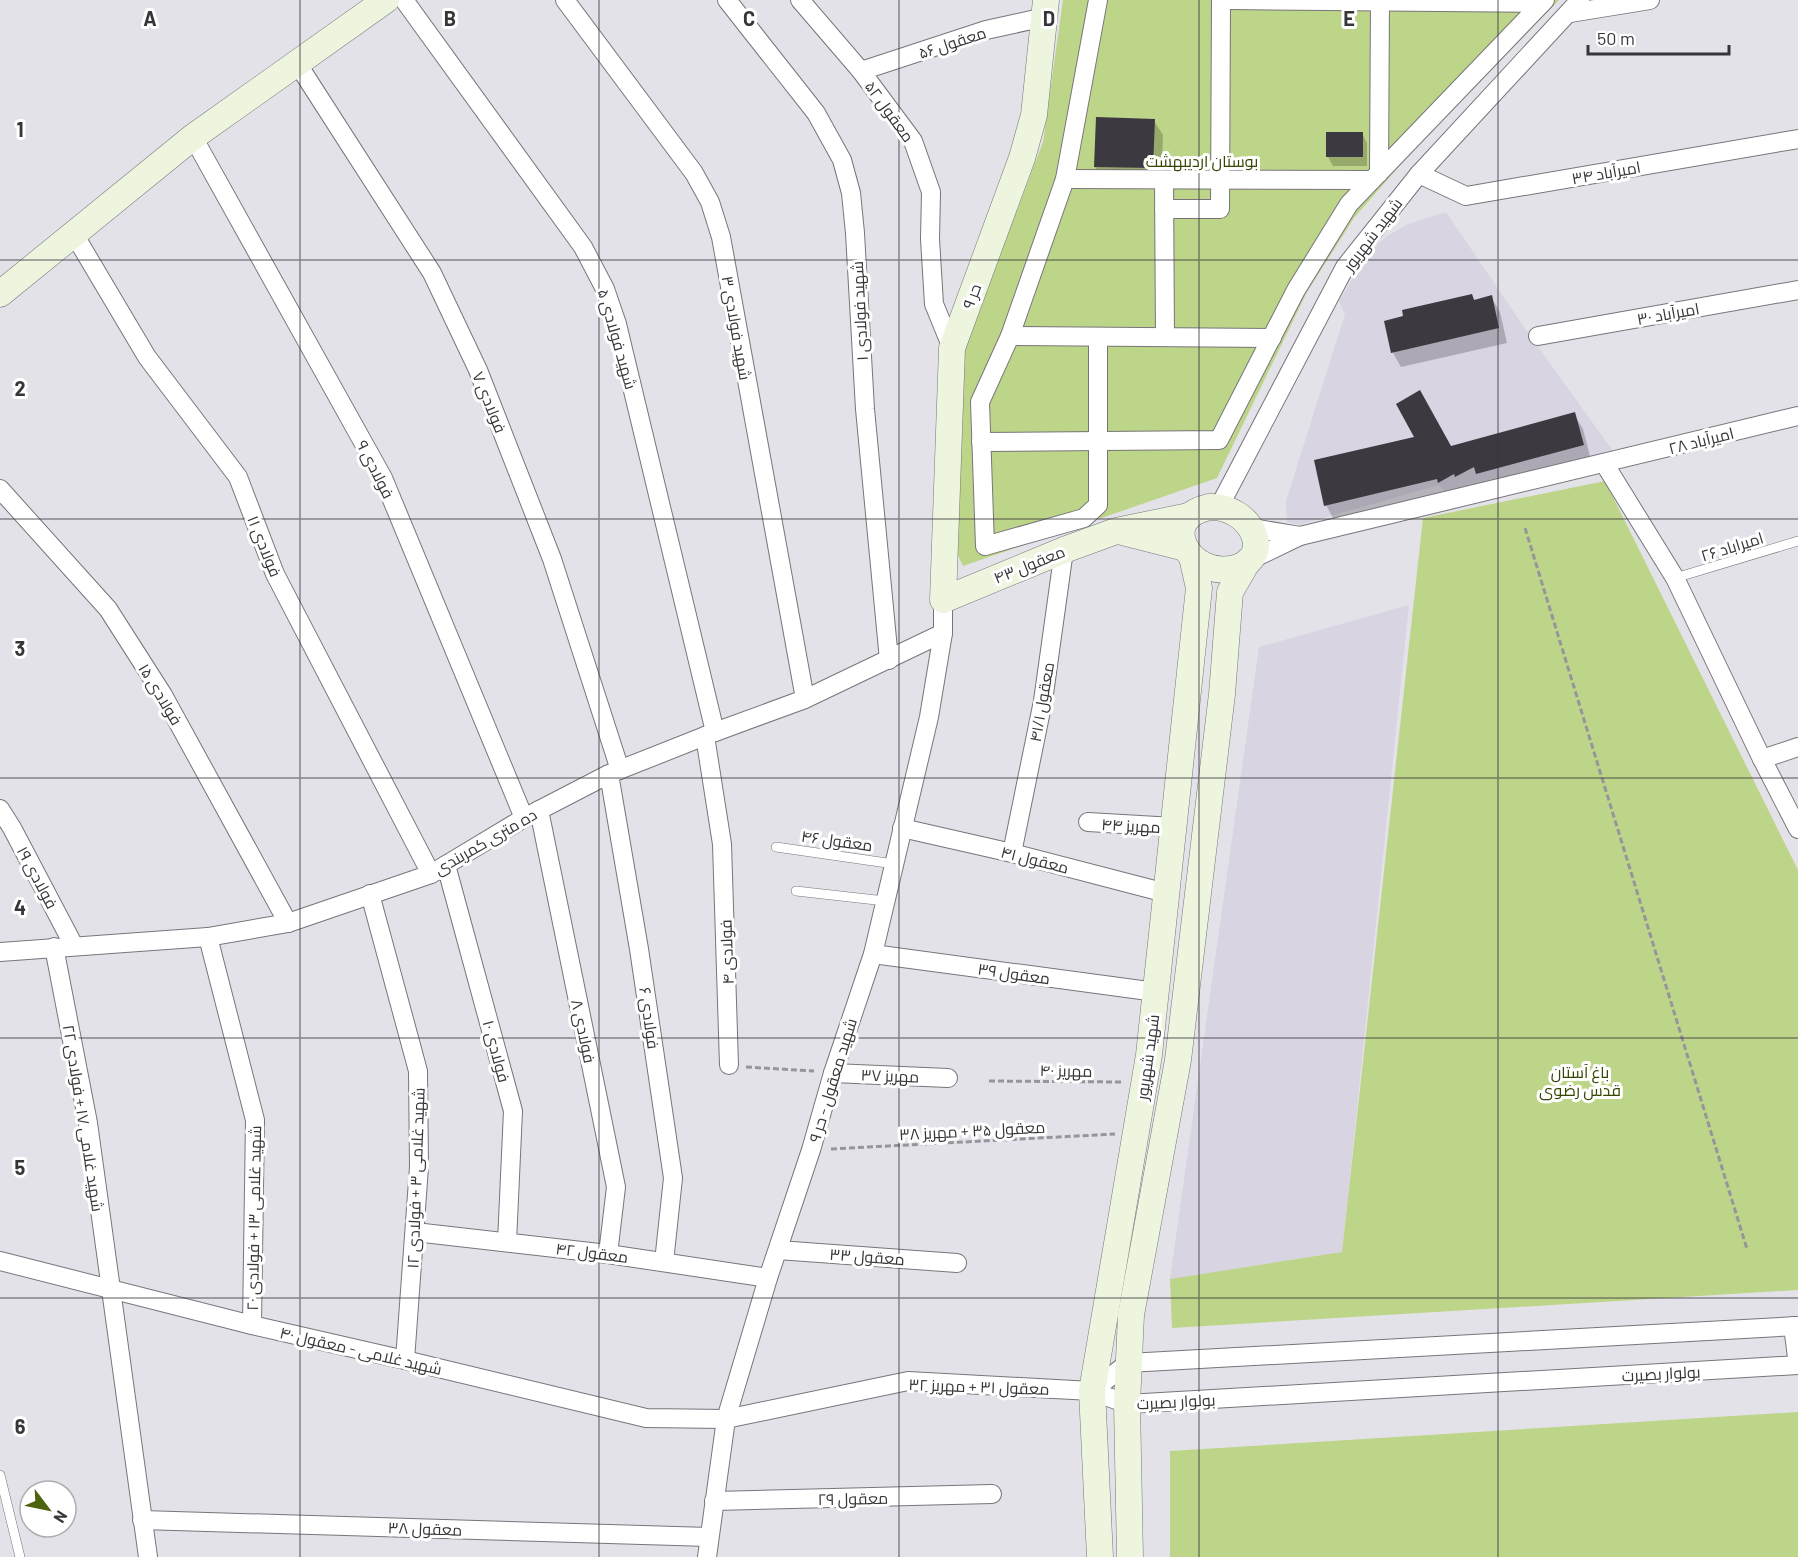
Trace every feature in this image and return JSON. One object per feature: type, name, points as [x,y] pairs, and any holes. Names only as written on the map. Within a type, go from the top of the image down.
[{"type":"street","points":[[0,294],[193,137],[386,0]]},
{"type":"street","name":"شهید فولادی ۵","points":[[404,0],[583,246],[605,289],[617,324],[710,734]]},
{"type":"street","name":"شهید فولادی ۳","points":[[565,0],[694,173],[710,202],[721,237],[805,699]]},
{"type":"street","name":"شهید فولادی ۱","points":[[727,0],[816,113],[842,160],[851,193],[865,409],[889,660]]},
{"type":"street","name":"معقول ۵۲","points":[[800,0],[861,71],[913,141],[931,192],[930,239],[934,303],[952,348]]},
{"type":"street","points":[[1098,0],[1065,179],[1010,336],[980,402],[985,546],[1084,518],[1098,505],[1098,337]]},
{"type":"street","points":[[1164,209],[1220,209],[1221,0]]},
{"type":"street","points":[[1230,0],[1543,2]]},
{"type":"street","points":[[1575,6],[1650,0]]},
{"type":"street","points":[[1375,177],[1380,1]]},
{"type":"street","points":[[981,442],[1219,440],[1296,290],[1349,204],[1543,2]]},
{"type":"street","name":"شهید شهریور","points":[[1219,507],[1345,267],[1419,174],[1575,6]]},
{"type":"street","name":"معقول ۵۶","points":[[861,71],[1046,8]]},
{"type":"street","name":"حر ۹","points":[[943,600],[952,348],[1022,158],[1034,115],[1046,8]]},
{"type":"street","name":"فولادی ۷","points":[[297,63],[432,273],[478,370],[552,559],[615,772]]},
{"type":"street","name":"فولادی ۹","points":[[193,137],[383,478],[531,814]]},
{"type":"street","name":"امیرآباد ۳۴","points":[[1419,174],[1466,196],[1798,139]]},
{"type":"street","points":[[1065,179],[1220,180],[1375,177]]},
{"type":"street","points":[[1164,180],[1165,337]]},
{"type":"street","name":"فولادی ۱۱","points":[[74,234],[147,357],[237,477],[275,574],[438,869]]},
{"type":"street","name":"امیرآباد ۳۰","points":[[1538,336],[1798,290]]},
{"type":"street","points":[[1010,336],[1272,338]]},
{"type":"street","name":"امیرآباد ۲۸","points":[[1300,536],[1798,416]]},
{"type":"street","points":[[1604,464],[1675,579],[1798,829]]},
{"type":"street","name":"فولادی ۱۵","points":[[0,489],[108,609],[163,695],[288,923]]},
{"type":"street","points":[[1248,561],[1255,551],[1256,539],[1252,528],[1238,513],[1219,507],[1198,510],[1189,516],[1182,526],[1181,537],[1188,553],[1199,564],[1218,570],[1238,567],[1300,536]]},
{"type":"street","name":"معقول ۴۳","points":[[943,600],[1116,531],[1189,516]]},
{"type":"street","points":[[1252,528],[1300,536]]},
{"type":"street","points":[[1116,531],[1188,553]]},
{"type":"street","name":"معقول ۴۱/۱","points":[[1012,853],[1043,701],[1064,550]]},
{"type":"street","name":"شهید شهریور","points":[[1100,1557],[1092,1391],[1149,1055],[1199,588],[1188,553]]},
{"type":"street","name":"شهید شهریور","points":[[1130,1557],[1127,1404],[1131,1315],[1178,1060],[1222,694],[1230,592],[1248,561]]},
{"type":"street","name":"شهید معقول - حر ۹","points":[[707,1557],[726,1419],[768,1278],[873,954],[929,717],[943,633],[943,600]]},
{"type":"street","name":"ده متری کمربندی","points":[[0,952],[208,937],[288,923],[438,869],[531,814],[615,772],[805,699],[943,633]]},
{"type":"street","name":"فولادی ۴","points":[[710,734],[722,844],[729,1065]]},
{"type":"street","points":[[1762,759],[1798,747]]},
{"type":"street","name":"فولادی ۶","points":[[615,772],[673,1179],[664,1262]]},
{"type":"street","name":"فولادی ۱۹","points":[[0,809],[74,946]]},
{"type":"street","name":"فولادی ۸","points":[[531,814],[616,1187],[608,1254]]},
{"type":"street","name":"مهریز ۴۴","points":[[1088,822],[1174,827]]},
{"type":"street","name":"معقول ۴۱","points":[[902,828],[1012,853],[1166,894]]},
{"type":"street","name":"فولادی ۱۰","points":[[438,869],[513,1111],[507,1242]]},
{"type":"street","name":"شهید غلامی ۳ + فولادی ۱۲","points":[[370,894],[418,1071],[419,1167],[405,1360]]},
{"type":"street","name":"شهید غلامی ۱۳ + فولادی ۲۰","points":[[208,937],[255,1120],[252,1325]]},
{"type":"street","name":"شهید غلامی ۱۷ + فولادی ۲۲","points":[[54,947],[88,1123],[148,1557]]},
{"type":"street","name":"معقول ۳۹","points":[[873,954],[1156,992]]},
{"type":"street","name":"مهریز ۳۷","points":[[833,1073],[948,1077]]},
{"type":"street","name":"معقول ۴۲","points":[[415,1232],[608,1254],[768,1278]]},
{"type":"street","name":"معقول ۳۳","points":[[778,1250],[957,1263]]},
{"type":"street","name":"شهید غلامی - معقول ۴۰","points":[[0,1261],[252,1325],[646,1418],[726,1419]]},
{"type":"street","points":[[1092,1391],[1128,1364],[1795,1326],[1798,1365]]},
{"type":"street","name":"بولوار بصیرت","points":[[1092,1391],[1127,1404],[1798,1365]]},
{"type":"street","name":"معقول ۳۱ + مهریز ۳۲","points":[[726,1419],[908,1381],[1092,1391]]},
{"type":"street","name":"معقول ۲۹","points":[[714,1501],[992,1494]]},
{"type":"street","name":"معقول ۳۸","points":[[142,1520],[709,1537]]},
{"type":"lane","name":"امیراباد ۲۶","points":[[1675,579],[1798,542]]},
{"type":"lane","name":"معقول ۴۶","points":[[776,847],[894,864]]},
{"type":"lane","points":[[796,891],[885,901]]},
{"type":"lane","points":[[0,1475],[20,1557]]},
{"type":"path","points":[[1525,528],[1747,1250]]},
{"type":"path","points":[[729,1065],[833,1073]]},
{"type":"path","name":"مهریز ۴۰","points":[[989,1081],[1144,1083]]},
{"type":"path","name":"معقول ۳۵ + مهریز ۳۸","points":[[811,1150],[1135,1133]]},
{"type":"shaded area","points":[[1446,212],[1524,327],[1613,451],[1445,492],[1439,485],[1299,525],[1287,522],[1286,501],[1345,314],[1339,301],[1365,258],[1385,237],[1408,224]]},
{"type":"shaded area","points":[[1409,605],[1342,1253],[1170,1279],[1259,647]]},
{"type":"green space","name":"بوستان اردیبهشت","points":[[1063,0],[1559,0],[1409,155],[1354,218],[1307,292],[1217,478],[963,566],[956,552],[965,346],[1043,142]]},
{"type":"green space","name":"باغ آستان قدس رضوی","points":[[1605,481],[1798,870],[1798,1290],[1172,1328],[1170,1279],[1342,1252],[1423,518]]},
{"type":"green space","points":[[1798,1412],[1798,1557],[1170,1557],[1170,1451]]},
{"type":"building","points":[[1096,117],[1155,119],[1153,168],[1094,167]]},
{"type":"building","points":[[1326,132],[1363,132],[1363,157],[1326,157]]},
{"type":"building","points":[[1472,294],[1474,300],[1492,295],[1499,328],[1391,353],[1384,321],[1403,316],[1402,310]]},
{"type":"building","points":[[1420,390],[1451,446],[1575,412],[1584,445],[1476,474],[1474,467],[1438,483],[1437,479],[1324,506],[1314,460],[1414,437],[1396,404]]}]
